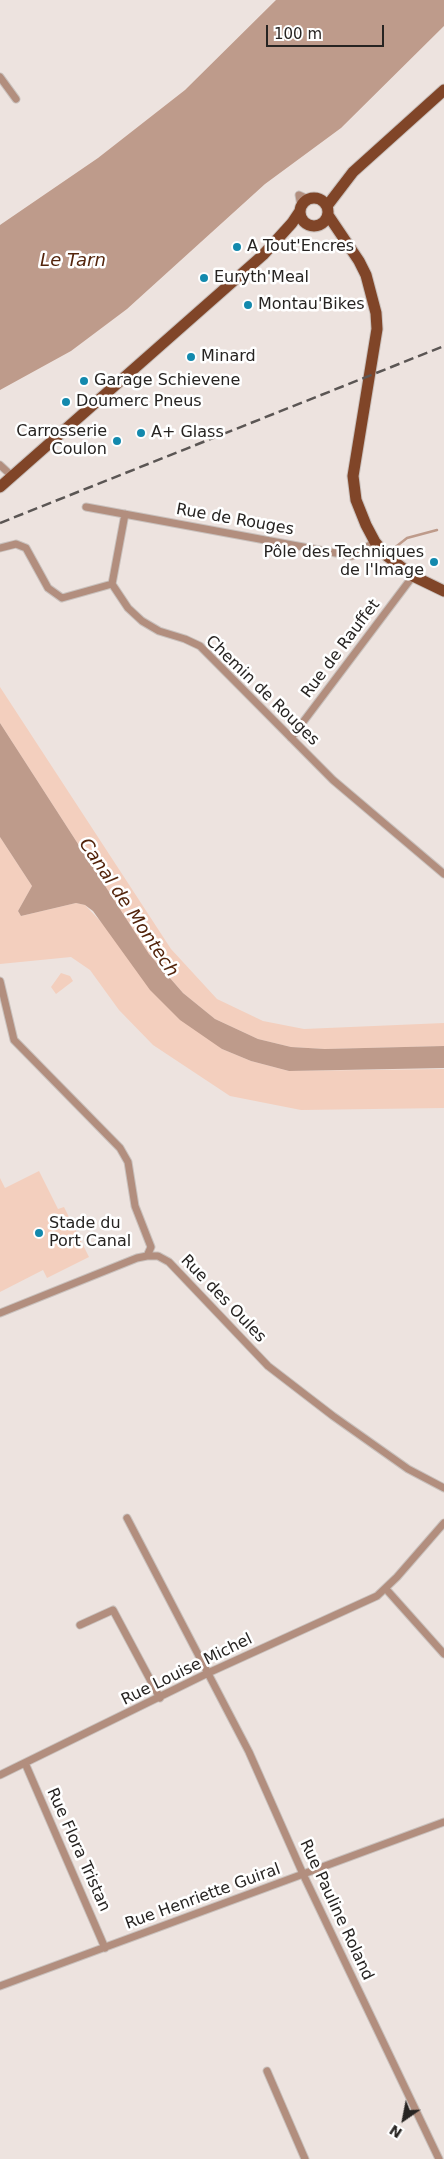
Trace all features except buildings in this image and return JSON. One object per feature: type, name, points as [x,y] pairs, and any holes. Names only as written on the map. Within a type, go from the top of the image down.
[{"type":"main road","points":[[263,255],[292,224],[306,203],[353,172],[444,90]]},
{"type":"main road","points":[[0,487],[263,255],[297,230],[324,222],[327,210],[353,172]]},
{"type":"main road","points":[[306,203],[324,202],[366,275],[376,313],[374,346],[353,476],[356,500],[375,542],[399,567],[444,591]]},
{"type":"main road","points":[[306,203],[302,219],[331,232],[349,246]]},
{"type":"street","points":[[0,77],[16,99]]},
{"type":"street","points":[[0,465],[12,476]]},
{"type":"street","name":"Rue de Rouges","points":[[86,506],[352,556],[375,542]]},
{"type":"street","points":[[0,548],[16,544],[26,548],[48,588],[62,598],[112,584],[125,514]]},
{"type":"street","name":"Rue de Rauffet","points":[[291,738],[413,576]]},
{"type":"street","name":"Chemin de Rouges","points":[[112,584],[128,608],[142,621],[159,631],[200,646],[334,780],[444,874]]},
{"type":"street","points":[[0,980],[14,1040],[120,1148],[128,1162],[136,1206],[151,1247],[147,1256],[137,1258],[0,1313]]},
{"type":"street","name":"Rue des Oules","points":[[147,1256],[158,1256],[169,1262],[268,1366],[408,1470],[444,1488]]},
{"type":"street","name":"Rue Pauline Roland","points":[[127,1518],[248,1752],[303,1874],[439,2159]]},
{"type":"street","name":"Rue Louise Michel","points":[[0,1775],[208,1673],[377,1596],[386,1589],[444,1523]]},
{"type":"street","points":[[386,1589],[444,1654]]},
{"type":"street","points":[[80,1626],[113,1610],[160,1698]]},
{"type":"street","name":"Rue Flora Tristan","points":[[25,1763],[105,1948]]},
{"type":"street","name":"Rue Henriette Guiral","points":[[0,1986],[444,1822]]},
{"type":"street","points":[[268,2072],[305,2159]]},
{"type":"shaded area","points":[[0,687],[171,949],[217,999],[263,1021],[304,1029],[444,1023],[444,1046],[325,1049],[291,1047],[258,1039],[215,1019],[183,993],[149,954],[0,723]]},
{"type":"shaded area","points":[[0,837],[32,886],[18,911],[21,916],[76,903],[85,905],[222,1049],[251,1061],[289,1071],[444,1069],[444,1108],[301,1110],[230,1096],[153,1045],[119,1010],[90,970],[71,957],[0,964]]},
{"type":"shaded area","points":[[61,973],[70,976],[73,981],[56,994],[51,987]]},
{"type":"shaded area","name":"Stade du Port Canal","points":[[39,1171],[58,1209],[64,1207],[89,1257],[47,1278],[43,1270],[0,1292],[0,1178],[5,1188]]},
{"type":"water","name":"Le Tarn","points":[[276,0],[444,0],[444,26],[341,128],[265,184],[127,309],[71,351],[0,390],[0,225],[98,158],[185,90]]},
{"type":"water","points":[[0,723],[149,954],[183,993],[215,1019],[258,1039],[291,1047],[325,1049],[444,1046],[444,1068],[289,1071],[251,1061],[222,1049],[180,1020],[150,990],[93,911],[85,905],[76,903],[21,916],[18,911],[32,886],[0,837]]},
{"type":"waterway","points":[[393,549],[407,538],[437,530]]},
{"type":"railway","points":[[0,523],[444,346]]},
{"type":"place","name":"A Tout'Encres","points":[[237,247]]},
{"type":"place","name":"Euryth'Meal","points":[[204,278]]},
{"type":"place","name":"Montau'Bikes","points":[[248,305]]},
{"type":"place","name":"Minard","points":[[191,357]]},
{"type":"place","name":"Garage Schievene","points":[[84,381]]},
{"type":"place","name":"Doumerc Pneus","points":[[66,402]]},
{"type":"place","name":"A+ Glass","points":[[141,433]]},
{"type":"place","name":"Carrosserie Coulon","points":[[117,441]]},
{"type":"place","name":"Pôle des Techniques de l'Image","points":[[434,562]]},
{"type":"place","name":"Stade du Port Canal","points":[[39,1233]]},
{"type":"water label","name":"Canal de Montech","points":[[128,908]]}]
